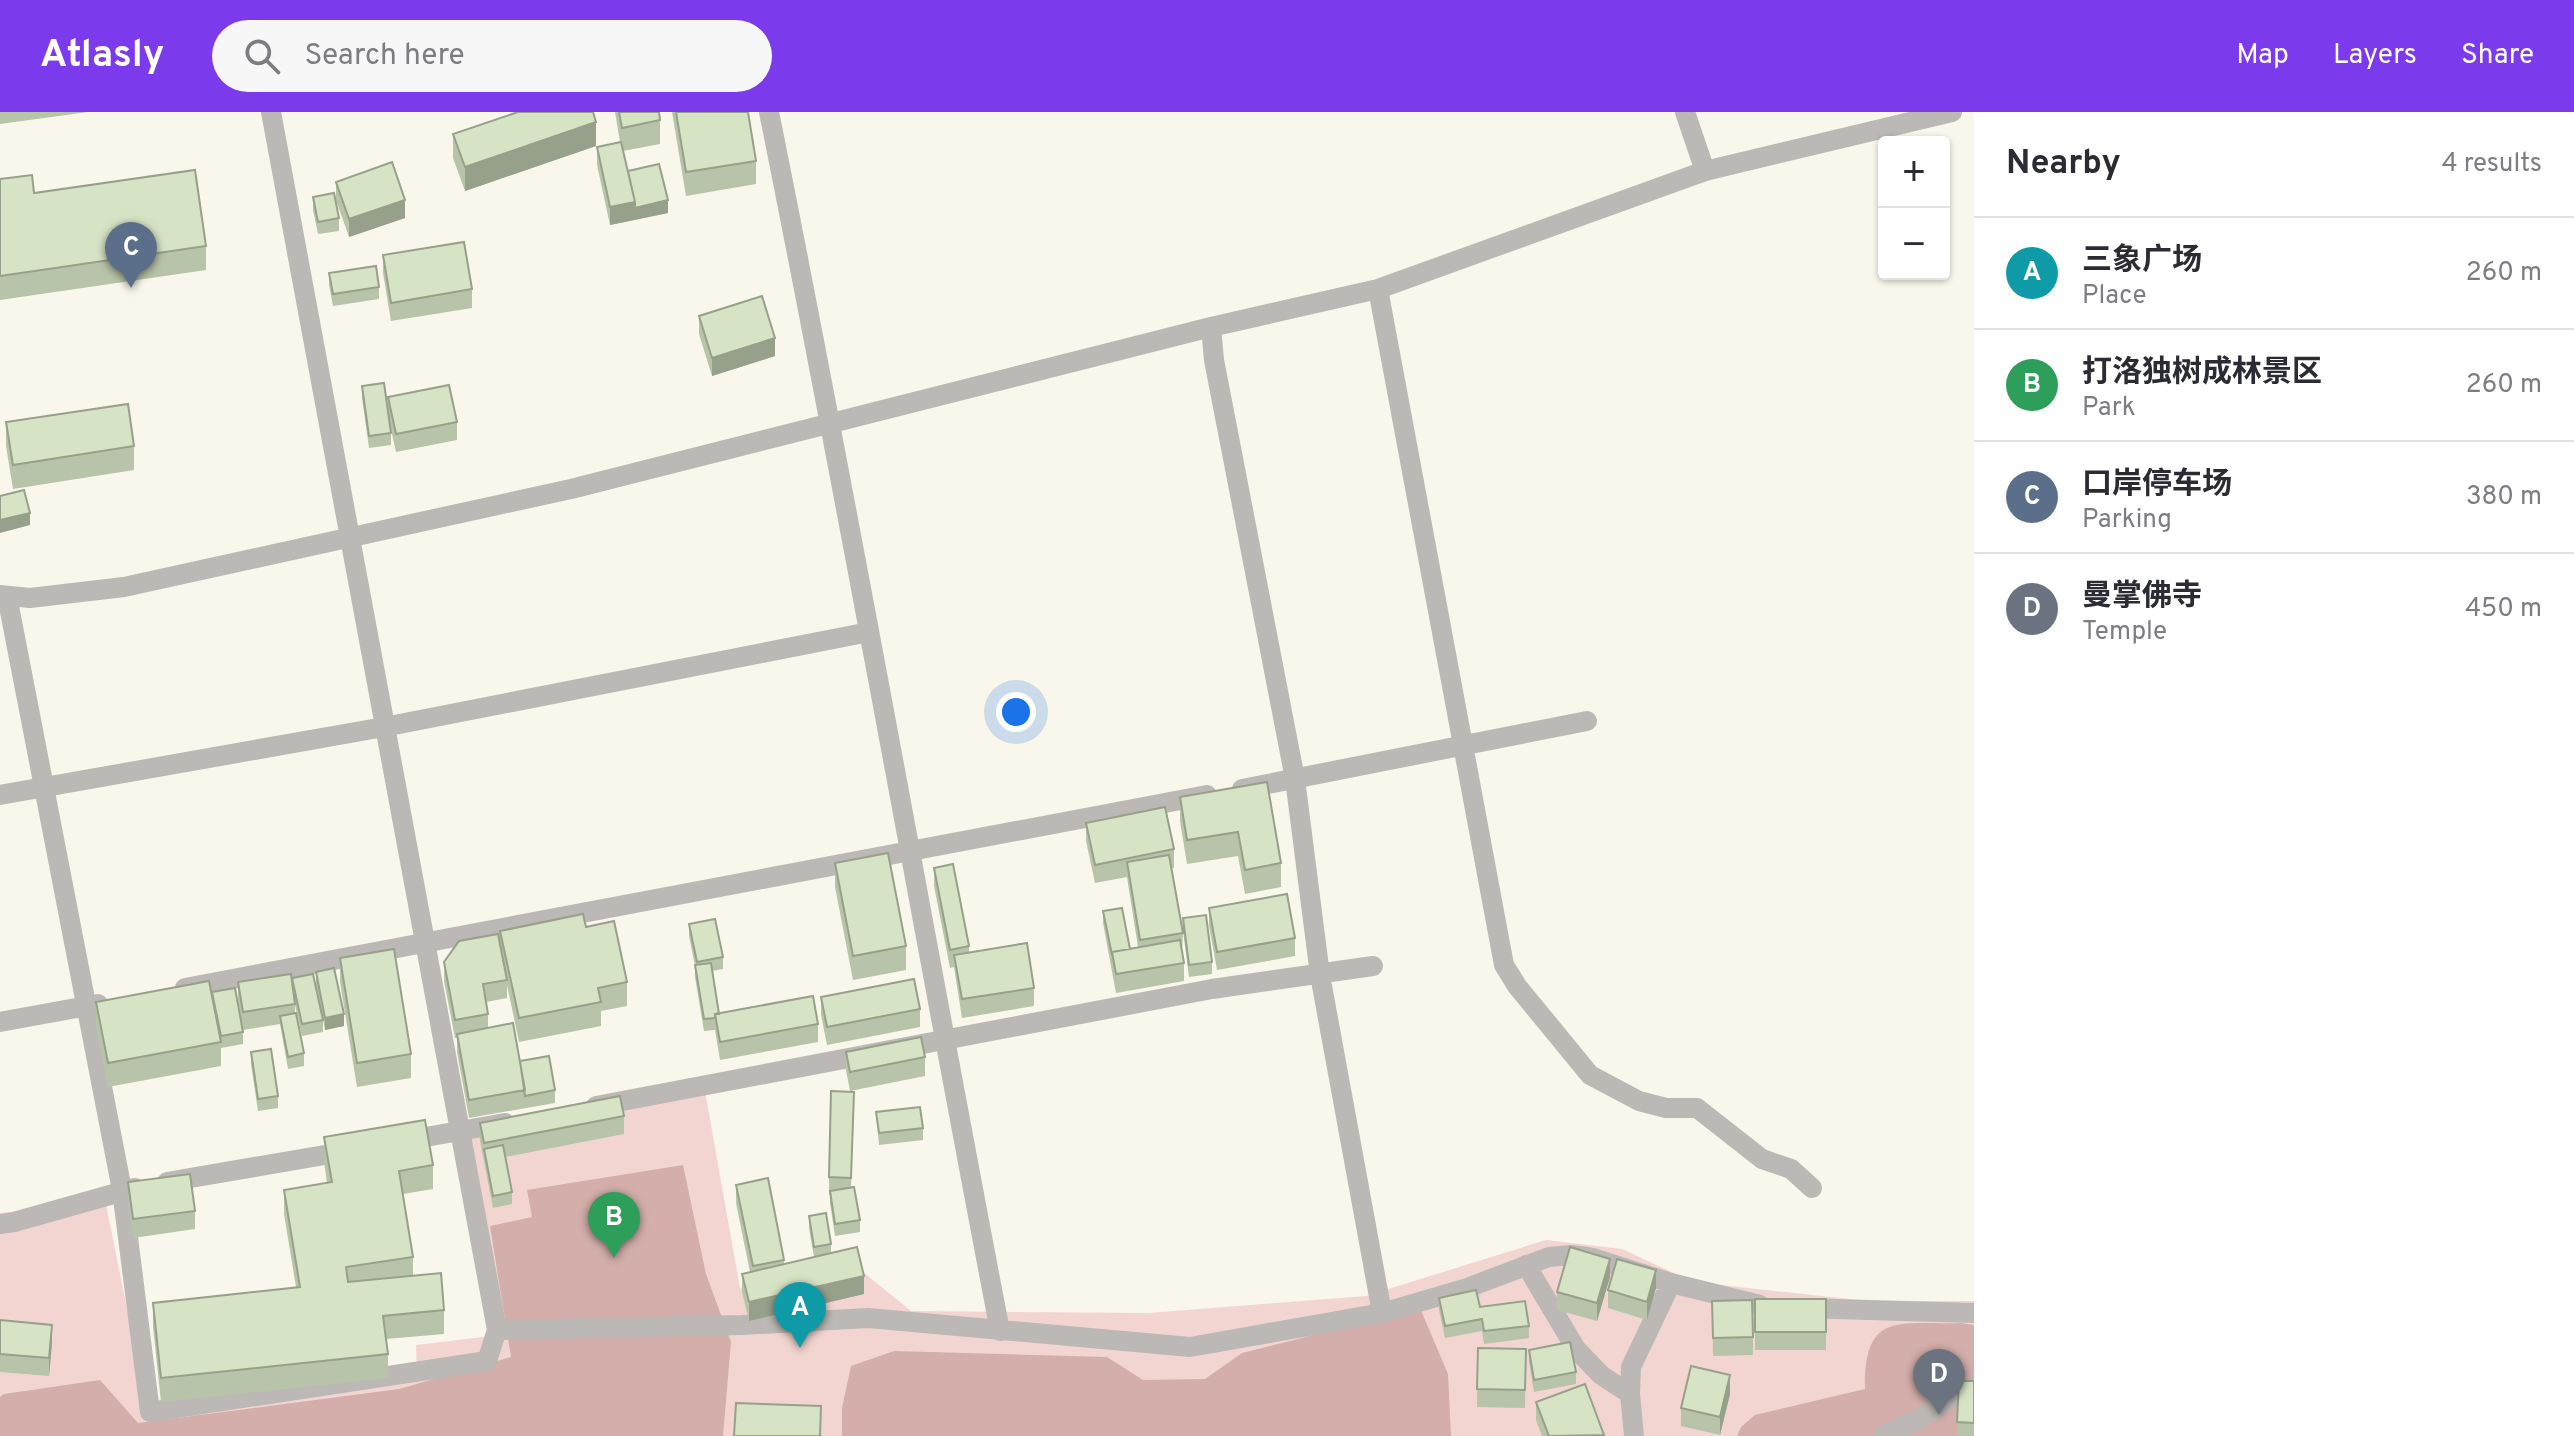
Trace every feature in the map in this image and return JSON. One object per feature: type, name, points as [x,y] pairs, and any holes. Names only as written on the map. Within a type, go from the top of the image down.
[{"type":"street","points":[[271,112],[349,538],[424,944],[497,1330],[487,1361],[150,1412],[122,1190],[3,595],[30,598],[124,587],[349,538],[571,489],[1211,327],[1378,289],[1705,171],[1952,112]]},
{"type":"street","points":[[769,112],[832,424],[1000,1331]]},
{"type":"street","points":[[1685,112],[1705,171]]},
{"type":"street","points":[[1378,289],[1504,965],[1517,986],[1590,1075],[1639,1101],[1666,1108],[1697,1108],[1762,1159],[1791,1169],[1812,1188]]},
{"type":"street","points":[[1211,327],[1214,360],[1295,779],[1320,975],[1382,1313]]},
{"type":"street","points":[[0,795],[384,727],[869,632]]},
{"type":"street","points":[[162,992],[1295,779],[1587,721]]},
{"type":"street","points":[[569,1111],[1212,989],[1373,966]]},
{"type":"street","points":[[0,1022],[116,1001]]},
{"type":"street","points":[[0,1224],[122,1190],[522,1120]]},
{"type":"street","points":[[497,1330],[742,1325],[868,1318],[1190,1347],[1382,1313],[1467,1288],[1549,1257],[1572,1255],[1593,1258],[1671,1283],[1770,1307],[1974,1313]]},
{"type":"street","points":[[1526,1265],[1576,1349],[1601,1375],[1630,1394]]},
{"type":"street","points":[[1634,1436],[1630,1394],[1633,1363],[1671,1283]]},
{"type":"street","points":[[1883,1436],[1917,1420],[1948,1400]]},
{"type":"shaded area","points":[[705,1091],[740,1288],[857,1267],[911,1311],[1149,1313],[1366,1296],[1546,1240],[1622,1249],[1693,1282],[1868,1301],[1974,1301],[1974,1436],[0,1436],[0,1213],[106,1204],[148,1414],[417,1380],[416,1345],[508,1334],[468,1137]]},
{"type":"shaded area","points":[[683,1165],[706,1274],[731,1342],[723,1436],[0,1436],[0,1397],[4,1394],[100,1380],[138,1423],[399,1389],[511,1357],[490,1226],[532,1217],[527,1190]]},
{"type":"shaded area","points":[[1420,1308],[1448,1374],[1451,1436],[842,1436],[842,1408],[851,1366],[894,1351],[1107,1357],[1143,1380],[1205,1379],[1242,1353]]},
{"type":"shaded area","points":[[1974,1325],[1974,1436],[1737,1436],[1741,1427],[1755,1415],[1865,1389],[1866,1364],[1871,1346],[1879,1334],[1889,1327]]},
{"type":"building","points":[[518,112],[593,112],[596,122],[465,167],[453,134]]},
{"type":"building","points":[[619,112],[659,112],[660,120],[622,128]]},
{"type":"building","points":[[676,112],[748,112],[756,161],[686,172]]},
{"type":"building","points":[[621,142],[635,202],[610,207],[597,147]]},
{"type":"building","points":[[392,162],[405,200],[349,219],[336,182]]},
{"type":"building","points":[[659,164],[668,200],[635,208],[628,171]]},
{"type":"building","points":[[195,170],[206,246],[0,276],[0,179],[32,175],[34,193]]},
{"type":"building","points":[[334,193],[339,218],[318,222],[313,197]]},
{"type":"building","points":[[464,242],[472,289],[391,303],[383,255]]},
{"type":"building","points":[[376,266],[379,287],[333,294],[329,273]]},
{"type":"building","points":[[762,296],[775,338],[712,358],[699,316]]},
{"type":"building","points":[[384,383],[391,433],[369,436],[362,386]]},
{"type":"building","points":[[449,385],[457,422],[396,434],[388,397]]},
{"type":"building","points":[[128,404],[134,446],[13,465],[6,422]]},
{"type":"building","points":[[24,490],[30,513],[0,520],[0,496]]},
{"type":"building","points":[[1267,782],[1281,863],[1245,870],[1238,832],[1187,840],[1180,797]]},
{"type":"building","points":[[1165,807],[1174,849],[1095,865],[1086,823]]},
{"type":"building","points":[[888,853],[906,946],[853,956],[835,863]]},
{"type":"building","points":[[1169,855],[1183,933],[1140,940],[1127,862]]},
{"type":"building","points":[[953,864],[969,946],[950,950],[934,868]]},
{"type":"building","points":[[1287,894],[1295,938],[1217,952],[1209,908]]},
{"type":"building","points":[[1122,908],[1130,949],[1112,952],[1112,955],[1103,911]]},
{"type":"building","points":[[583,914],[586,927],[614,921],[627,982],[598,988],[601,1002],[519,1018],[500,931]]},
{"type":"building","points":[[1206,915],[1212,962],[1189,965],[1183,918]]},
{"type":"building","points":[[715,919],[723,957],[697,962],[689,924]]},
{"type":"building","points":[[498,934],[507,980],[483,984],[488,1014],[455,1020],[444,962],[459,941]]},
{"type":"building","points":[[1180,940],[1184,963],[1116,974],[1112,952]]},
{"type":"building","points":[[1027,943],[1034,988],[962,999],[954,955]]},
{"type":"building","points":[[394,949],[411,1054],[357,1063],[340,958]]},
{"type":"building","points":[[711,963],[719,1014],[715,1014],[715,1018],[704,1019],[695,965]]},
{"type":"building","points":[[334,968],[344,1014],[325,1018],[316,972]]},
{"type":"building","points":[[291,974],[295,1004],[243,1012],[238,982]]},
{"type":"building","points":[[313,974],[323,1020],[302,1024],[292,978]]},
{"type":"building","points":[[914,979],[920,1009],[827,1027],[821,997]]},
{"type":"building","points":[[209,981],[221,1042],[108,1063],[96,1002]]},
{"type":"building","points":[[235,988],[243,1032],[221,1036],[212,992]]},
{"type":"building","points":[[813,996],[818,1024],[720,1042],[715,1014]]},
{"type":"building","points":[[296,1013],[304,1053],[288,1057],[280,1016]]},
{"type":"building","points":[[513,1023],[525,1090],[469,1100],[457,1034]]},
{"type":"building","points":[[921,1037],[925,1057],[850,1072],[846,1052]]},
{"type":"building","points":[[271,1049],[278,1096],[258,1099],[251,1052]]},
{"type":"building","points":[[549,1056],[555,1090],[525,1096],[520,1061]]},
{"type":"building","points":[[831,1091],[854,1092],[851,1178],[829,1177]]},
{"type":"building","points":[[620,1096],[624,1116],[484,1143],[480,1123]]},
{"type":"building","points":[[920,1107],[923,1128],[879,1133],[876,1112]]},
{"type":"building","points":[[425,1120],[433,1165],[399,1171],[413,1257],[346,1267],[348,1282],[441,1273],[444,1310],[383,1316],[388,1354],[161,1378],[153,1303],[300,1287],[284,1190],[332,1182],[324,1137]]},
{"type":"building","points":[[503,1145],[512,1192],[493,1196],[484,1149]]},
{"type":"building","points":[[190,1174],[195,1211],[133,1219],[128,1182]]},
{"type":"building","points":[[768,1178],[784,1260],[753,1266],[736,1185]]},
{"type":"building","points":[[854,1187],[860,1220],[835,1224],[830,1191]]},
{"type":"building","points":[[826,1213],[831,1244],[814,1247],[809,1216]]},
{"type":"building","points":[[857,1247],[864,1276],[749,1302],[742,1274]]},
{"type":"building","points":[[1570,1247],[1610,1259],[1597,1303],[1557,1292]]},
{"type":"building","points":[[1617,1259],[1656,1270],[1647,1302],[1608,1290]]},
{"type":"building","points":[[1476,1290],[1480,1307],[1525,1301],[1529,1326],[1484,1331],[1482,1319],[1445,1326],[1439,1298]]},
{"type":"building","points":[[1755,1299],[1826,1299],[1826,1332],[1755,1332]]},
{"type":"building","points":[[1752,1300],[1753,1337],[1713,1338],[1712,1301]]},
{"type":"building","points":[[0,1320],[52,1325],[49,1358],[0,1354]]},
{"type":"building","points":[[1570,1342],[1576,1372],[1534,1380],[1529,1350]]},
{"type":"building","points":[[1478,1348],[1526,1349],[1525,1390],[1477,1389]]},
{"type":"building","points":[[1691,1366],[1730,1375],[1720,1417],[1681,1408]]},
{"type":"building","points":[[1959,1381],[1974,1381],[1974,1423],[1957,1422]]},
{"type":"building","points":[[1585,1384],[1604,1435],[1549,1436],[1536,1402]]},
{"type":"building","points":[[736,1403],[821,1406],[820,1436],[734,1436]]},
{"type":"place","name":"口岸停车场","points":[[131,288]]},
{"type":"place","name":"打洛独树成林景区","points":[[614,1258]]},
{"type":"place","name":"三象广场","points":[[800,1348]]},
{"type":"place","name":"曼掌佛寺","points":[[1939,1415]]}]
